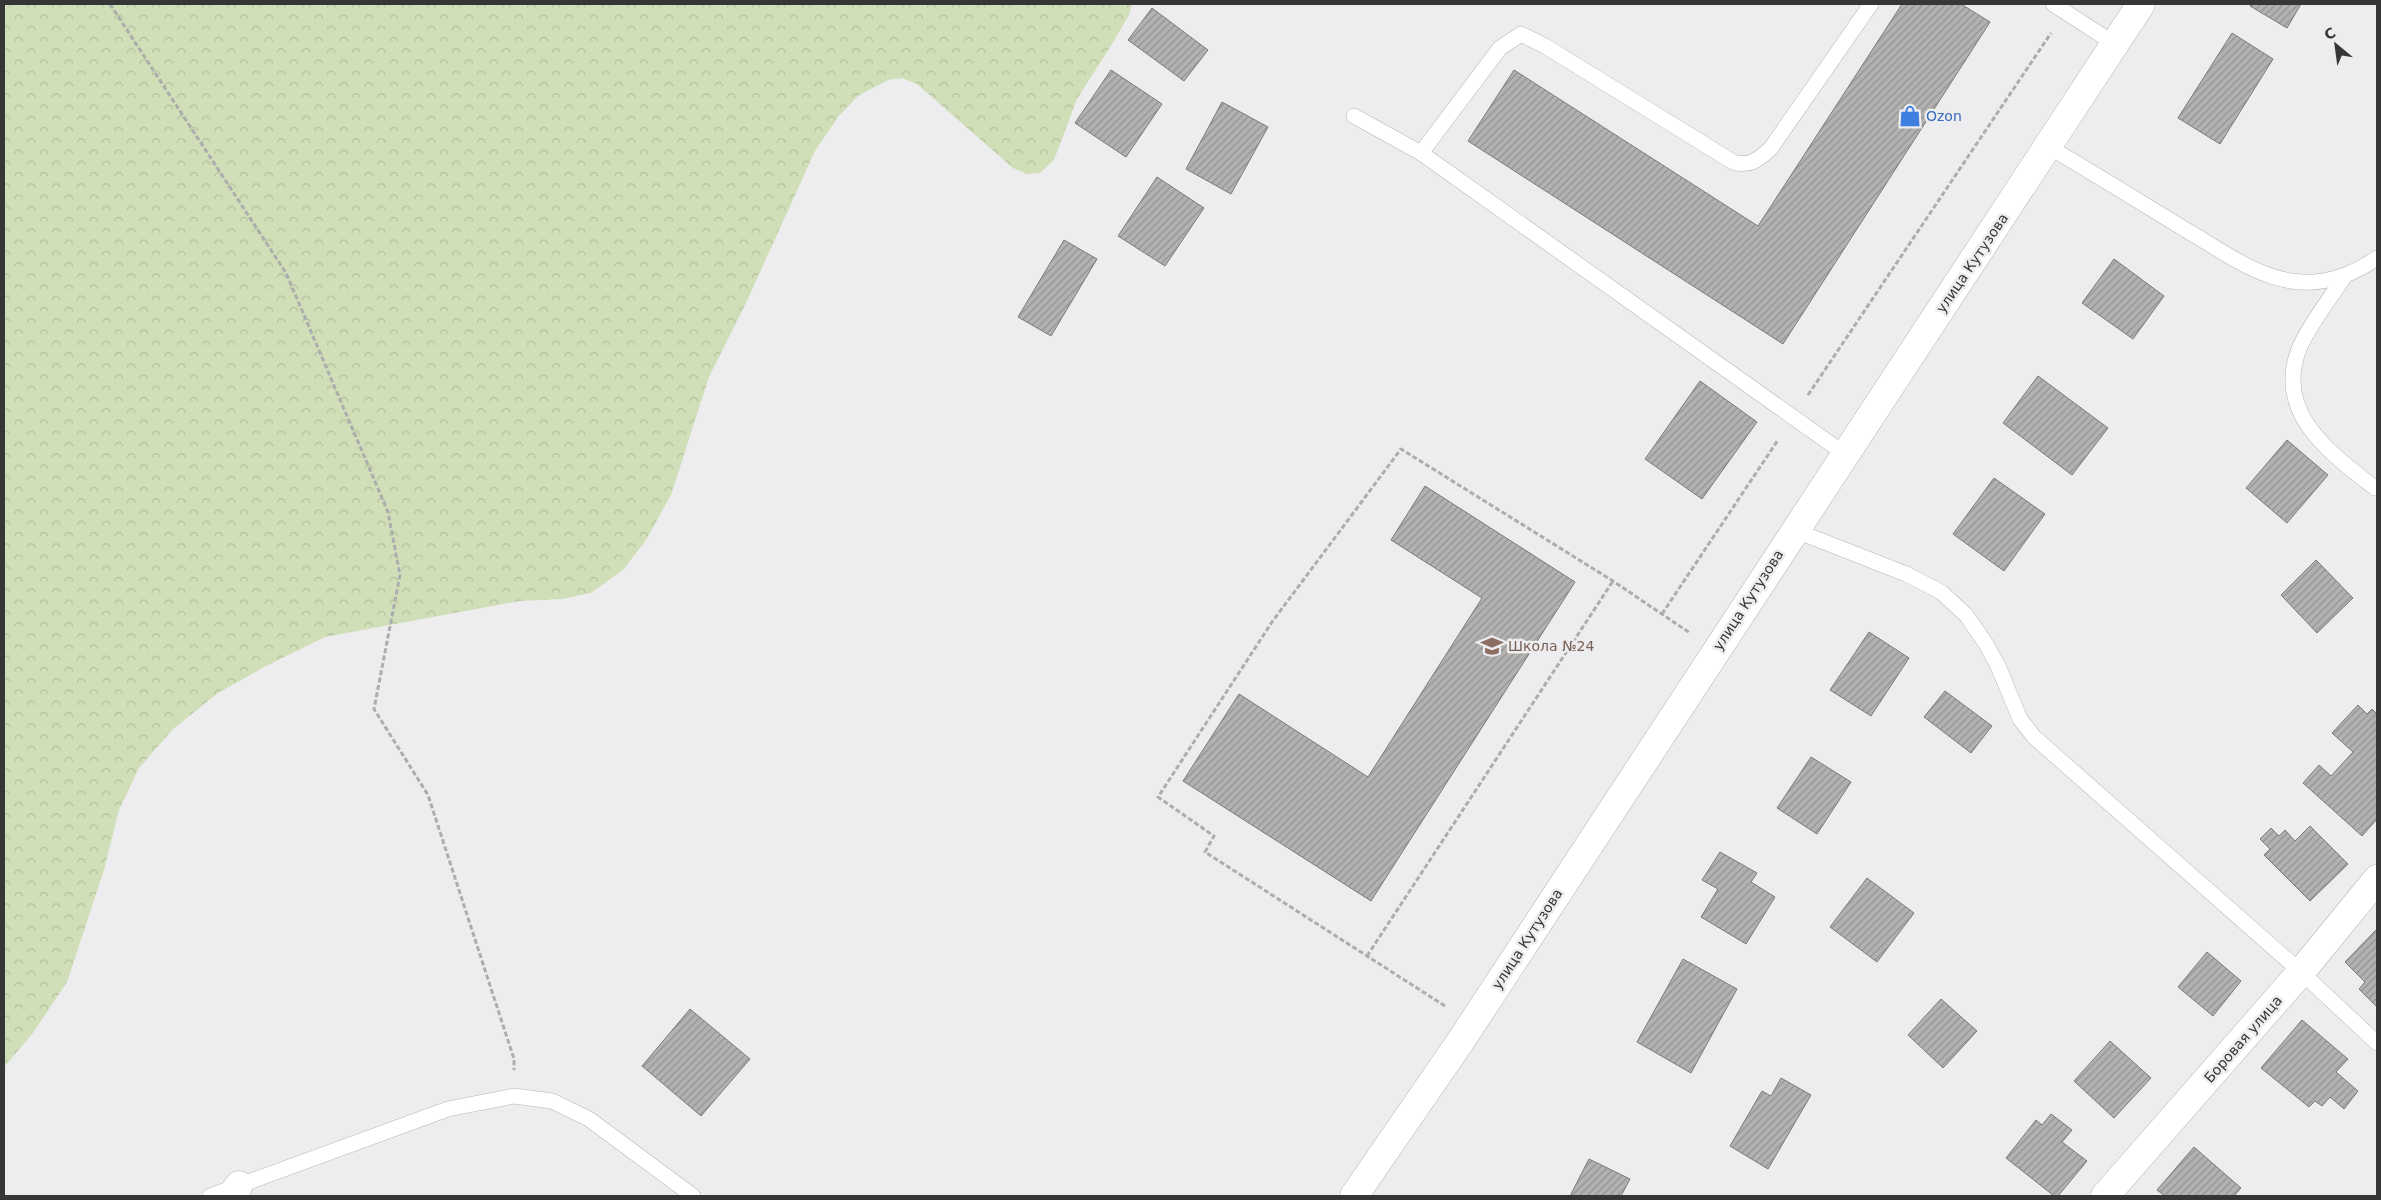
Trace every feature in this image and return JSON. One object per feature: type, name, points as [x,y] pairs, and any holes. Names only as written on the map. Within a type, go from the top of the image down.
[{"type":"main road","name":"улица Кутузова","points":[[1354,1196],[1472,1023],[1794,530],[2142,4]]},
{"type":"main road","name":"Боровая улица","points":[[2105,1196],[2301,972],[2377,880]]},
{"type":"lane","points":[[1421,153],[1500,48],[1521,34],[1545,46],[1733,162],[1742,165],[1754,163],[1770,148],[1871,4]]},
{"type":"lane","points":[[2059,8],[2114,44]]},
{"type":"lane","points":[[1354,116],[1421,153],[1845,454]]},
{"type":"lane","points":[[2049,147],[2255,270],[2274,277],[2309,283],[2344,276],[2377,258]]},
{"type":"lane","points":[[2344,276],[2300,348],[2293,374],[2294,399],[2305,422],[2329,450],[2375,488]]},
{"type":"lane","points":[[1794,530],[1906,574],[1941,592],[1966,614],[1986,644],[1998,666],[2020,719],[2034,737],[2301,972],[2377,1043]]},
{"type":"lane","points":[[210,1196],[235,1190],[448,1109],[514,1096],[552,1101],[589,1119],[693,1196]]},
{"type":"path","points":[[110,4],[286,273],[388,512],[400,575],[374,709],[428,795],[514,1059],[514,1096]]},
{"type":"path","points":[[1662,614],[1794,417],[2059,8]]},
{"type":"path","points":[[1472,1023],[1205,852],[1214,836],[1158,797],[1266,630],[1401,449],[1614,581],[1716,650]]},
{"type":"path","points":[[1368,956],[1614,581]]},
{"type":"green space","points":[[4,4],[1132,4],[1129,15],[1077,99],[1054,160],[1040,173],[1027,174],[1013,168],[917,84],[902,78],[888,80],[858,96],[838,117],[815,151],[746,303],[709,377],[671,495],[646,540],[623,570],[591,593],[562,599],[520,601],[325,637],[268,665],[218,693],[173,729],[139,768],[119,810],[104,870],[67,982],[33,1033],[4,1067]]},
{"type":"building","points":[[1902,4],[1961,4],[1990,22],[1783,344],[1468,141],[1514,70],[1758,226]]},
{"type":"building","points":[[2252,4],[2301,4],[2287,28],[2250,6]]},
{"type":"building","points":[[1152,8],[1208,50],[1184,81],[1128,40]]},
{"type":"building","points":[[2232,33],[2273,59],[2220,144],[2178,118]]},
{"type":"building","points":[[1111,70],[1162,104],[1126,157],[1075,123]]},
{"type":"building","points":[[1222,102],[1268,127],[1231,194],[1186,169]]},
{"type":"building","points":[[1157,177],[1204,208],[1165,266],[1118,236]]},
{"type":"building","points":[[1064,240],[1097,259],[1051,336],[1018,317]]},
{"type":"building","points":[[2114,259],[2164,296],[2133,339],[2082,303]]},
{"type":"building","points":[[2038,376],[2108,428],[2072,475],[2003,423]]},
{"type":"building","points":[[1700,381],[1757,422],[1702,499],[1645,459]]},
{"type":"building","points":[[2287,440],[2328,475],[2287,523],[2246,488]]},
{"type":"building","points":[[1994,478],[2045,514],[2004,571],[1953,534]]},
{"type":"building","name":"Школа №24","points":[[1425,486],[1575,582],[1371,901],[1183,781],[1239,694],[1368,777],[1482,598],[1391,540]]},
{"type":"building","points":[[2316,560],[2353,598],[2317,633],[2281,595]]},
{"type":"building","points":[[1869,632],[1909,658],[1871,716],[1830,690]]},
{"type":"building","points":[[1945,691],[1992,726],[1971,753],[1924,717]]},
{"type":"building","points":[[2358,705],[2367,714],[2372,709],[2377,714],[2377,819],[2362,836],[2303,783],[2319,765],[2331,776],[2353,752],[2332,733]]},
{"type":"building","points":[[1811,757],[1851,782],[1817,834],[1777,808]]},
{"type":"building","points":[[2310,826],[2348,864],[2310,901],[2264,855],[2270,849],[2260,839],[2271,828],[2279,836],[2285,830],[2295,841]]},
{"type":"building","points":[[1720,852],[1757,873],[1751,882],[1775,897],[1746,944],[1701,917],[1718,889],[1702,880]]},
{"type":"building","points":[[1867,878],[1914,913],[1877,962],[1830,927]]},
{"type":"building","points":[[2377,929],[2377,1007],[2359,989],[2365,982],[2345,962]]},
{"type":"building","points":[[2207,952],[2241,981],[2213,1016],[2178,987]]},
{"type":"building","points":[[1683,959],[1737,989],[1691,1073],[1637,1042]]},
{"type":"building","points":[[1941,999],[1977,1031],[1943,1068],[1908,1035]]},
{"type":"building","points":[[690,1009],[750,1059],[701,1116],[642,1066]]},
{"type":"building","points":[[2302,1020],[2348,1059],[2336,1072],[2358,1091],[2344,1109],[2330,1097],[2322,1106],[2315,1101],[2309,1107],[2261,1068]]},
{"type":"building","points":[[2110,1041],[2151,1078],[2114,1118],[2074,1081]]},
{"type":"building","points":[[1781,1078],[1811,1095],[1768,1169],[1730,1146],[1762,1091],[1771,1096]]},
{"type":"building","points":[[2051,1114],[2072,1130],[2062,1142],[2087,1161],[2058,1196],[2054,1196],[2006,1158],[2036,1120],[2042,1125]]},
{"type":"building","points":[[2194,1147],[2241,1188],[2234,1196],[2165,1196],[2157,1190]]},
{"type":"building","points":[[1589,1159],[1630,1179],[1621,1196],[1570,1196]]},
{"type":"place","name":"Ozon","points":[[1910,116]]},
{"type":"place","name":"Школа №24","points":[[1492,646]]}]
